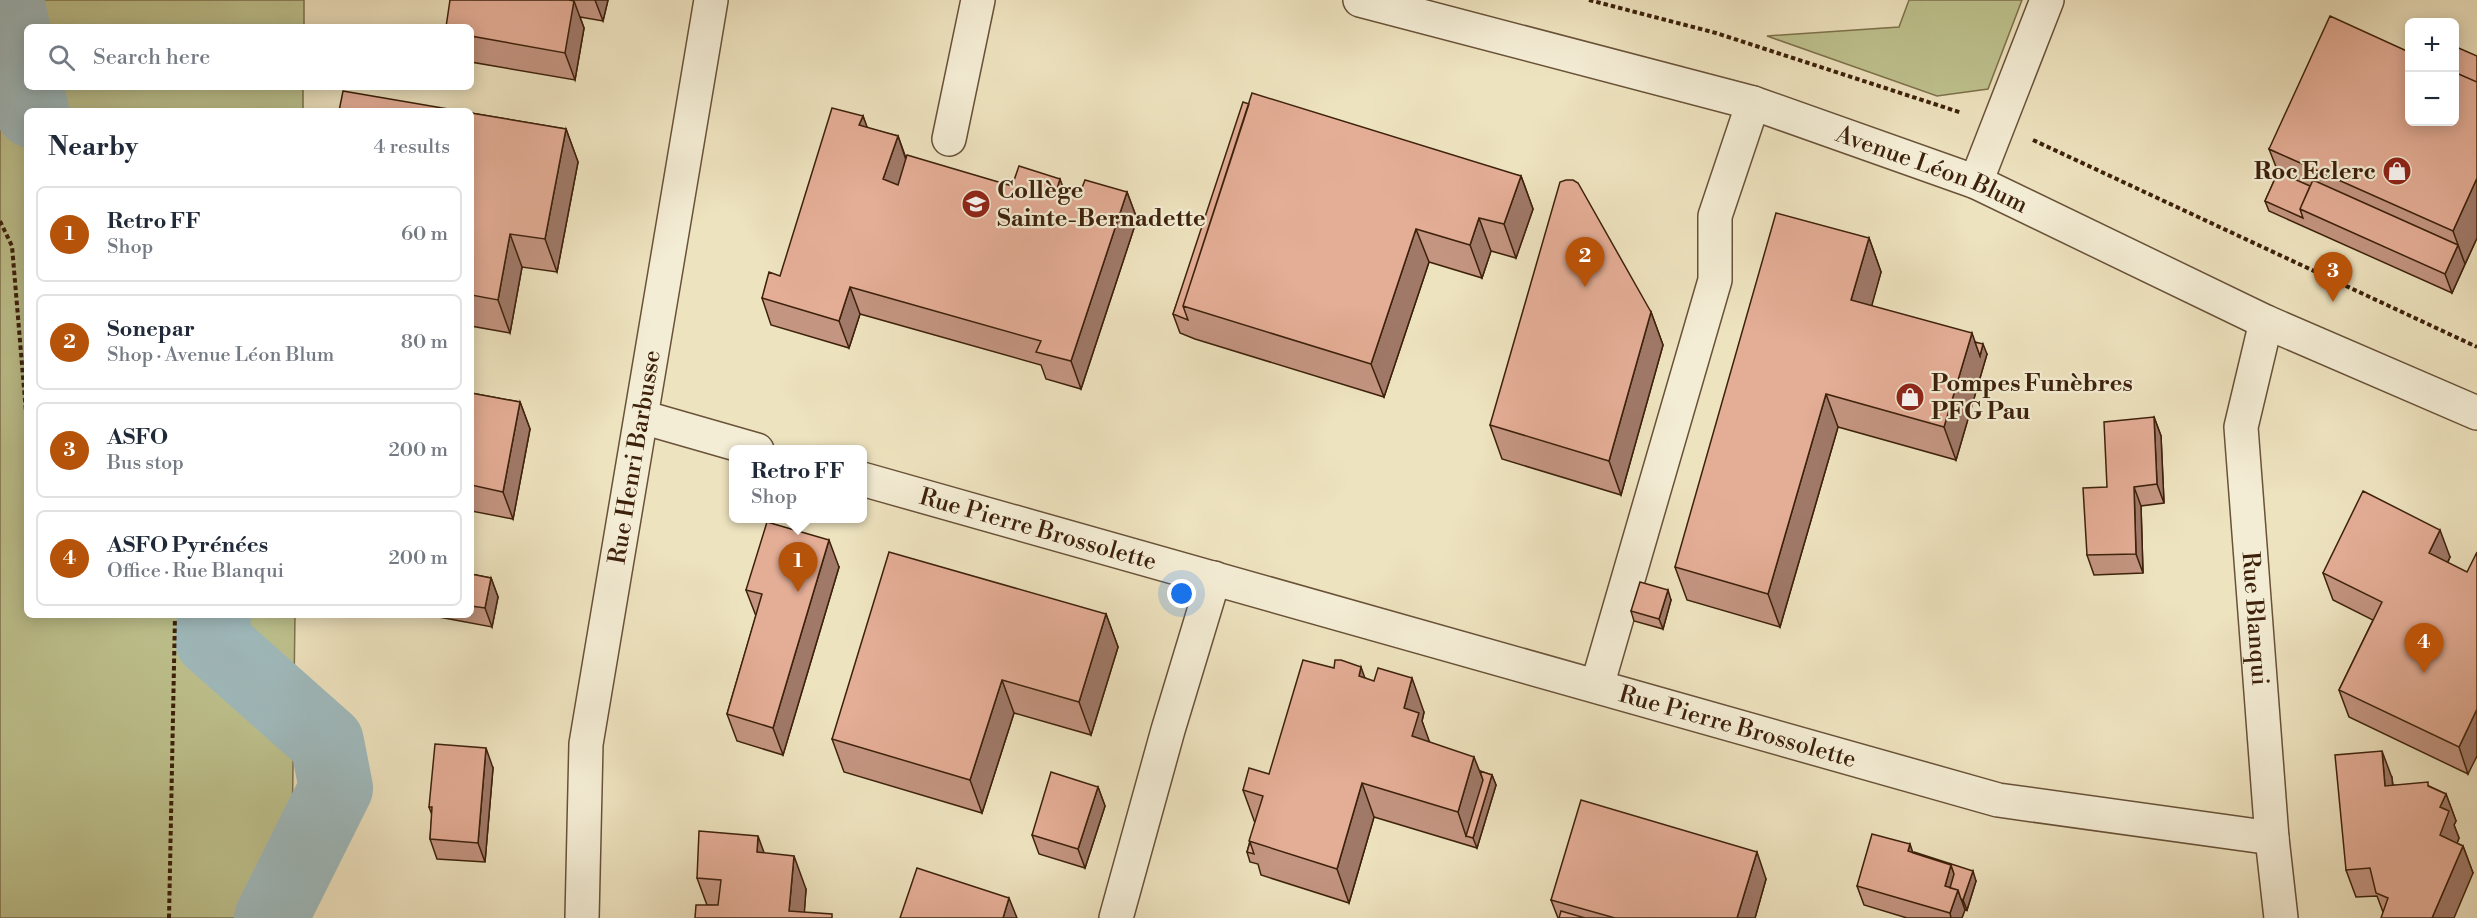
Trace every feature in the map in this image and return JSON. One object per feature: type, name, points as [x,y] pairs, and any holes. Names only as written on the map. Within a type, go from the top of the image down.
[{"type":"street","name":"Rue Henri Barbusse","points":[[582,918],[586,744],[711,0]]},
{"type":"street","points":[[950,139],[978,0]]},
{"type":"street","name":"Avenue Léon Blum","points":[[1360,0],[1753,103],[1976,182],[2266,322],[2477,413]]},
{"type":"street","points":[[1976,182],[2047,0]]},
{"type":"street","points":[[1597,686],[1715,280],[1715,216],[1753,103]]},
{"type":"street","name":"Rue Blanqui","points":[[2266,322],[2241,428],[2272,838],[2282,918]]},
{"type":"street","points":[[642,417],[739,445]]},
{"type":"street","name":"Rue Pierre Brossolette","points":[[867,480],[1998,800],[2272,838]]},
{"type":"street","points":[[1116,918],[1168,730],[1214,578]]},
{"type":"path","points":[[1589,0],[1716,33],[1998,124],[2477,347]]},
{"type":"path","points":[[0,221],[12,246],[24,388]]},
{"type":"path","points":[[169,918],[175,618]]},
{"type":"green space","points":[[0,0],[304,0],[304,24],[24,24],[24,90],[303,90],[303,108],[24,108],[24,618],[295,618],[291,918],[0,918]]},
{"type":"green space","points":[[1909,0],[2022,0],[1988,89],[1937,96],[1767,36],[1899,27]]},
{"type":"building","points":[[450,0],[574,1],[565,53],[474,37],[474,24],[446,24]]},
{"type":"building","points":[[2330,16],[2405,50],[2405,126],[2459,126],[2459,74],[2477,82],[2477,178],[2453,231],[2269,149]]},
{"type":"building","points":[[2459,48],[2477,56],[2477,82],[2459,74]]},
{"type":"building","points":[[343,91],[442,108],[340,108]]},
{"type":"building","points":[[1252,93],[1521,176],[1504,224],[1479,218],[1470,245],[1416,229],[1371,364],[1183,306]]},
{"type":"building","points":[[1243,102],[1249,104],[1183,306],[1188,320],[1173,314]]},
{"type":"building","points":[[832,108],[863,116],[859,125],[898,136],[883,179],[898,185],[907,155],[1012,186],[1019,166],[1060,179],[1056,192],[1078,198],[1085,180],[1127,192],[1071,361],[1036,352],[1041,341],[850,287],[839,321],[762,298],[769,272],[780,276]]},
{"type":"building","points":[[474,114],[566,129],[545,239],[510,234],[498,300],[474,296]]},
{"type":"building","points":[[2278,172],[2310,186],[2300,209],[2303,218],[2265,201]]},
{"type":"building","points":[[1566,180],[1578,183],[1651,312],[1609,461],[1490,425],[1560,182]]},
{"type":"building","points":[[2313,180],[2458,245],[2445,274],[2300,209]]},
{"type":"building","points":[[1776,213],[1869,238],[1851,300],[1972,333],[1944,427],[1826,394],[1768,594],[1675,567]]},
{"type":"building","points":[[1975,342],[1983,344],[1980,356]]},
{"type":"building","points":[[474,394],[520,402],[503,492],[474,486]]},
{"type":"building","points":[[2154,417],[2157,484],[2134,487],[2136,554],[2087,555],[2083,488],[2107,487],[2104,422]]},
{"type":"building","points":[[2363,491],[2440,530],[2429,553],[2467,572],[2477,552],[2477,709],[2459,747],[2339,690],[2382,602],[2323,573]]},
{"type":"building","points":[[767,523],[829,540],[773,728],[727,714],[762,594],[746,590]]},
{"type":"building","points":[[889,552],[1106,614],[1079,702],[1002,680],[970,780],[832,739]]},
{"type":"building","points":[[474,575],[491,578],[485,608],[474,606]]},
{"type":"building","points":[[1640,582],[1668,590],[1659,619],[1631,611]]},
{"type":"building","points":[[1303,660],[1334,668],[1335,660],[1341,660],[1361,667],[1359,676],[1374,681],[1378,668],[1412,678],[1404,708],[1419,713],[1412,736],[1474,757],[1458,812],[1362,783],[1337,869],[1249,841],[1263,796],[1243,790],[1249,768],[1269,774]]},
{"type":"building","points":[[435,744],[486,748],[478,843],[430,839],[432,807],[429,807]]},
{"type":"building","points":[[2382,751],[2385,786],[2428,782],[2428,786],[2446,794],[2440,807],[2449,811],[2440,835],[2463,846],[2432,918],[2381,918],[2388,898],[2376,893],[2370,868],[2346,870],[2335,755]]},
{"type":"building","points":[[1480,771],[1492,775],[1473,838],[1466,836],[1483,780]]},
{"type":"building","points":[[1051,772],[1098,787],[1078,849],[1032,835]]},
{"type":"building","points":[[1581,800],[1757,852],[1737,918],[1615,918],[1551,900]]},
{"type":"building","points":[[699,831],[758,836],[757,852],[794,856],[789,911],[832,914],[832,918],[695,918],[696,905],[718,905],[721,880],[697,878]]},
{"type":"building","points":[[1872,834],[1910,844],[1908,851],[1951,865],[1945,886],[1958,890],[1950,913],[1857,886]]},
{"type":"building","points":[[1250,842],[1254,854],[1247,852]]},
{"type":"building","points":[[1914,852],[1973,871],[1963,900],[1958,890],[1950,888],[1954,874],[1951,865]]},
{"type":"building","points":[[917,868],[1009,898],[1003,918],[900,918]]},
{"type":"building","points":[[1561,911],[1585,918],[1559,918]]},
{"type":"waterway","points":[[7,0],[24,75]]},
{"type":"waterway","points":[[27,90],[31,108]]},
{"type":"waterway","points":[[214,618],[212,640],[327,742],[336,788],[271,918]]},
{"type":"place","name":"Roc Eclerc","points":[[2397,171]]},
{"type":"place","name":"Collège Sainte-Bernadette","points":[[976,204]]},
{"type":"place","name":"Sonepar","points":[[1585,287]]},
{"type":"place","name":"ASFO","points":[[2333,302]]},
{"type":"place","name":"Pompes Funèbres PFG Pau","points":[[1910,397]]},
{"type":"place","name":"Retro FF","points":[[798,592]]},
{"type":"place","name":"ASFO Pyrénées","points":[[2424,673]]}]
